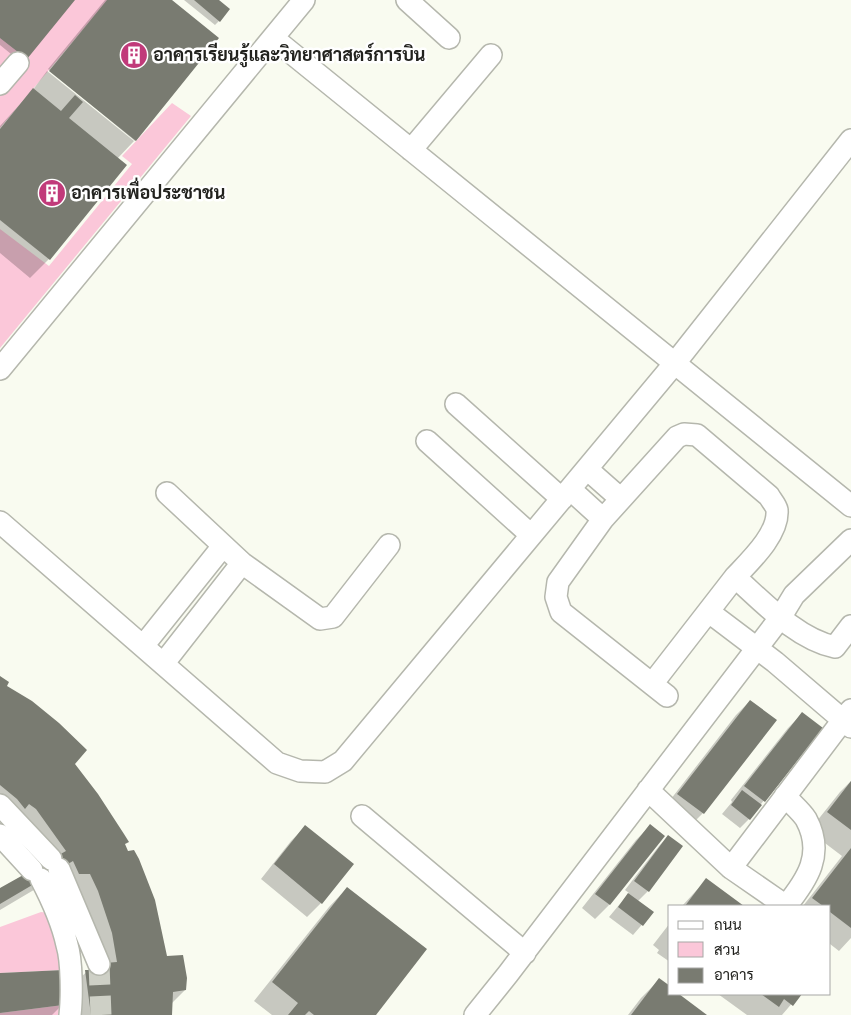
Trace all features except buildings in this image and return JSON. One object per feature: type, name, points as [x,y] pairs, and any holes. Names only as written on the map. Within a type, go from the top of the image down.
[{"type":"street","points":[[0,370],[304,0]]},
{"type":"street","points":[[407,0],[448,38]]},
{"type":"street","points":[[273,38],[851,506]]},
{"type":"street","points":[[411,150],[491,55]]},
{"type":"street","points":[[0,84],[18,63]]},
{"type":"street","points":[[0,522],[277,763],[300,771],[325,772],[343,761],[587,469],[675,363],[851,140]]},
{"type":"street","points":[[456,404],[566,494],[602,519]]},
{"type":"street","points":[[684,434],[697,435],[769,496],[777,508],[775,526],[759,551],[735,577],[709,612],[660,690],[560,612],[556,597],[558,582],[602,519],[621,499],[677,437],[684,434]]},
{"type":"street","points":[[427,440],[531,535]]},
{"type":"street","points":[[587,469],[621,499]]},
{"type":"street","points":[[167,493],[242,563],[320,619],[333,617],[389,545]]},
{"type":"street","points":[[475,1015],[755,648],[780,618],[794,595],[851,540]]},
{"type":"street","points":[[143,646],[223,546]]},
{"type":"street","points":[[163,664],[242,563]]},
{"type":"street","points":[[735,577],[780,618],[821,644],[835,647],[851,626]]},
{"type":"street","points":[[709,612],[848,719],[785,796],[731,868]]},
{"type":"street","points":[[648,790],[731,868],[785,905]]},
{"type":"street","points":[[785,796],[805,818],[814,844],[813,860],[804,883],[787,905]]},
{"type":"street","points":[[0,805],[46,869],[99,964]]},
{"type":"street","points":[[362,816],[524,953]]},
{"type":"street","points":[[0,835],[46,869],[54,905],[68,946],[70,1015]]},
{"type":"green space","points":[[0,0],[108,0],[0,128]]},
{"type":"green space","points":[[172,103],[191,116],[0,348],[0,229],[49,266],[132,164],[122,156]]},
{"type":"green space","points":[[41,912],[49,913],[63,970],[0,973],[0,927]]},
{"type":"green space","points":[[63,1005],[63,1015],[0,1015],[0,1013]]},
{"type":"tunnel","points":[[99,964],[101,1015]]},
{"type":"place","name":"อาคารเรียนรู้และวิทยาศาสตร์การบิน","points":[[134,55]]},
{"type":"place","name":"อาคารเพื่อประชาชน","points":[[52,193]]}]
